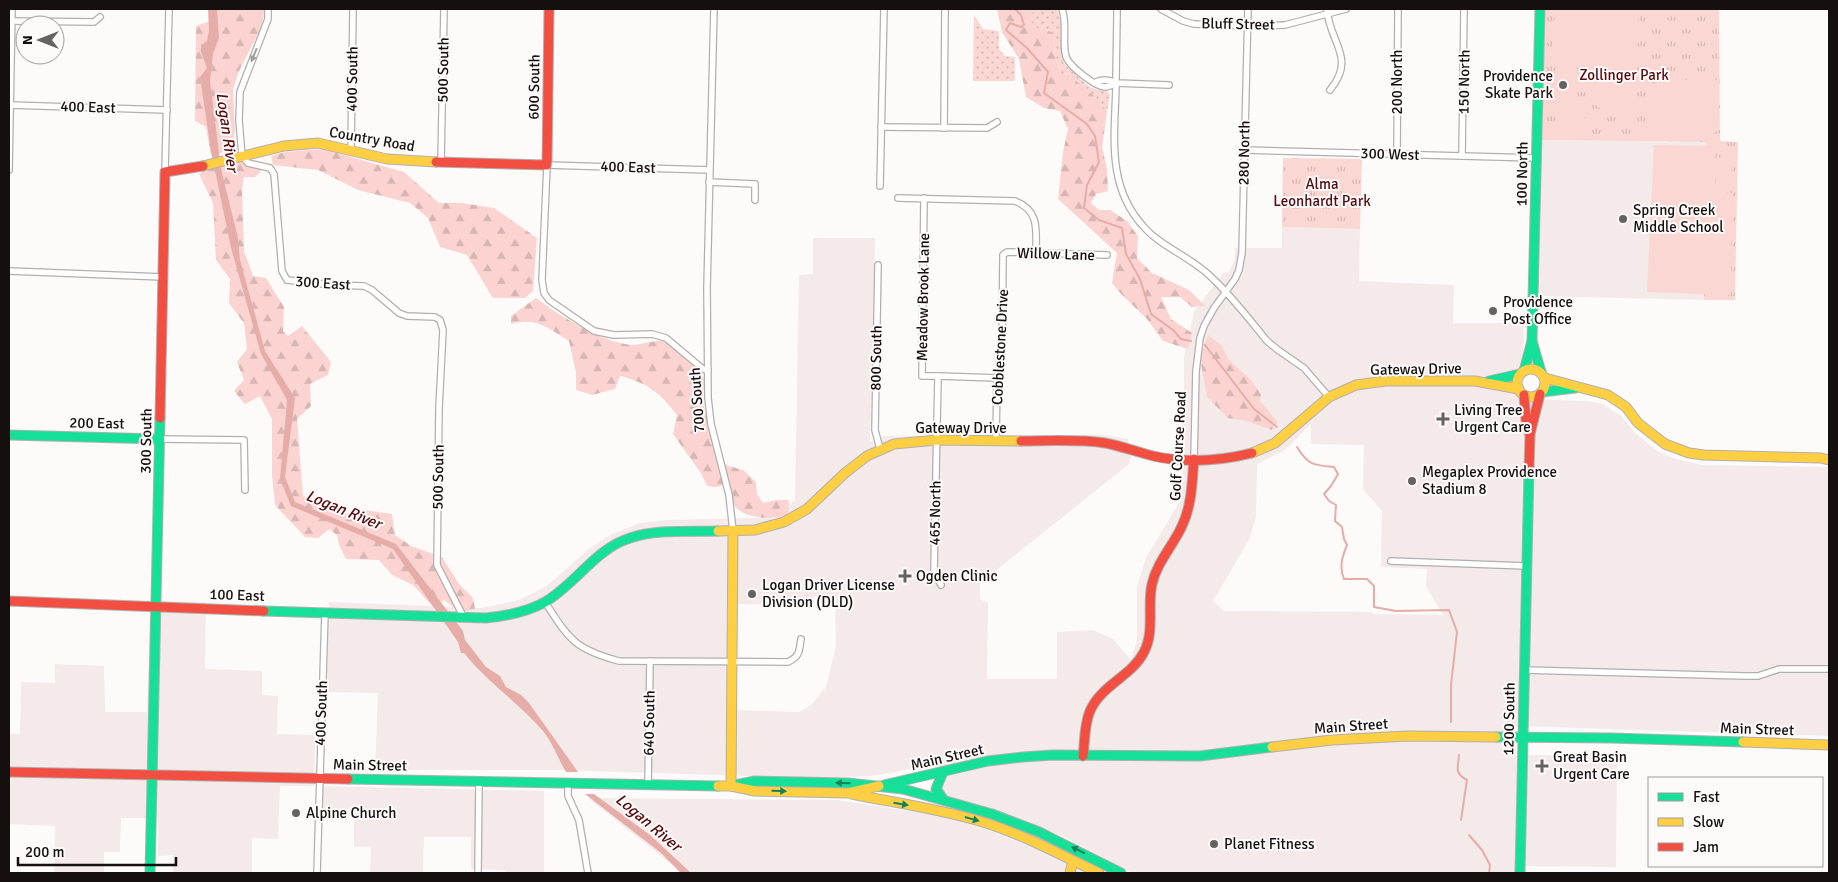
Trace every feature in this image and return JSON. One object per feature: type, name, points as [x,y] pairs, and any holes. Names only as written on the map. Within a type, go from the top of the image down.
[{"type":"main road","name":"600 South","points":[[547,165],[549,9]]},
{"type":"main road","name":"100 North","points":[[1522,372],[1532,341],[1540,9]]},
{"type":"main road","name":"Country Road","points":[[165,172],[200,167],[284,146],[318,143],[386,159],[547,165]]},
{"type":"main road","name":"300 South","points":[[150,873],[165,172]]},
{"type":"main road","name":"100 North","points":[[1532,341],[1543,375]]},
{"type":"main road","points":[[1530,435],[1518,379],[1522,372],[1535,369],[1543,375],[1608,395],[1626,407],[1638,424],[1665,444],[1690,453],[1827,458]]},
{"type":"main road","name":"Gateway Drive","points":[[1486,382],[1522,372]]},
{"type":"main road","points":[[1527,566],[1530,435],[1541,393],[1545,388],[1543,375]]},
{"type":"main road","name":"Gateway Drive","points":[[464,618],[503,616],[524,611],[545,602],[606,550],[629,538],[668,532],[733,531],[764,528],[793,518],[819,500],[855,465],[880,449],[909,442],[937,440],[1113,444],[1159,457],[1194,459],[1242,456],[1256,453],[1274,445],[1288,435],[1317,406],[1329,397],[1367,383],[1384,381],[1486,382],[1521,392]]},
{"type":"main road","points":[[1521,392],[1534,396],[1541,393],[1577,387]]},
{"type":"main road","name":"200 East","points":[[9,435],[159,439]]},
{"type":"main road","name":"Golf Course Road","points":[[1083,756],[1088,714],[1091,707],[1098,696],[1132,668],[1145,650],[1148,639],[1152,583],[1160,560],[1181,529],[1190,506],[1194,459]]},
{"type":"main road","name":"700 South","points":[[731,786],[733,531]]},
{"type":"main road","name":"1200 South","points":[[1520,873],[1527,566]]},
{"type":"main road","name":"100 East","points":[[9,601],[464,618]]},
{"type":"main road","name":"Main Street","points":[[9,772],[731,786],[755,791],[848,793],[988,761],[1030,757],[1200,756],[1332,740],[1408,736],[1829,745]]},
{"type":"main road","points":[[943,772],[936,789],[943,800]]},
{"type":"main road","name":"Main Street","points":[[731,786],[755,781],[879,786]]},
{"type":"main road","points":[[879,786],[903,789],[992,814],[1039,832],[1121,873]]},
{"type":"main road","points":[[848,793],[955,814],[985,822],[1099,873]]},
{"type":"main road","points":[[1070,873],[1073,861]]},
{"type":"street","points":[[9,170],[12,9]]},
{"type":"street","name":"300 South","points":[[165,172],[169,9]]},
{"type":"street","points":[[242,156],[239,120],[240,92],[268,19],[268,9]]},
{"type":"street","name":"400 South","points":[[351,150],[354,9]]},
{"type":"street","name":"500 South","points":[[441,162],[444,9]]},
{"type":"street","name":"700 South","points":[[714,9],[709,170],[708,371],[711,424],[729,495],[733,531]]},
{"type":"street","points":[[880,186],[884,9]]},
{"type":"street","points":[[944,9],[944,128]]},
{"type":"street","points":[[1062,9],[1066,20],[1065,51],[1067,59],[1094,83],[1105,87],[1116,83],[1169,85]]},
{"type":"street","points":[[1117,9],[1113,150],[1117,179],[1129,207],[1142,225],[1156,239],[1210,276],[1268,341],[1304,368],[1329,397]]},
{"type":"street","name":"Bluff Street","points":[[1161,9],[1182,21],[1194,24],[1248,26],[1285,24],[1327,11],[1346,9]]},
{"type":"street","name":"280 North","points":[[1226,293],[1239,270],[1242,253],[1248,9]]},
{"type":"street","name":"200 North","points":[[1397,154],[1398,9]]},
{"type":"street","name":"150 North","points":[[1462,156],[1464,9]]},
{"type":"street","points":[[1327,11],[1329,23],[1342,60],[1338,80],[1330,90]]},
{"type":"street","points":[[12,21],[94,22],[100,17]]},
{"type":"street","name":"400 East","points":[[10,105],[167,110]]},
{"type":"street","points":[[881,127],[987,128],[997,122]]},
{"type":"street","name":"300 West","points":[[1244,150],[1536,158]]},
{"type":"street","name":"300 East","points":[[242,156],[248,163],[270,168],[274,174],[282,271],[287,280],[300,283],[364,286],[372,290],[399,313],[407,316],[440,320],[443,330]]},
{"type":"street","points":[[547,165],[542,280],[544,293],[549,300],[594,332],[614,335],[652,334],[666,338],[703,369],[708,371]]},
{"type":"street","name":"400 East","points":[[547,165],[709,170]]},
{"type":"street","points":[[709,182],[755,184],[755,200]]},
{"type":"street","points":[[898,198],[1015,201],[1025,205],[1033,215],[1036,225],[1036,253]]},
{"type":"street","name":"Meadow Brook Lane","points":[[924,198],[922,376],[938,376],[937,440]]},
{"type":"street","name":"Willow Lane","points":[[1004,253],[1107,255]]},
{"type":"street","name":"Cobblestone Drive","points":[[996,441],[997,378],[1002,355],[1004,253]]},
{"type":"street","name":"800 South","points":[[878,265],[875,430],[880,449]]},
{"type":"street","points":[[9,271],[164,277]]},
{"type":"street","name":"Golf Course Road","points":[[1194,459],[1197,353],[1204,326],[1214,308],[1226,293]]},
{"type":"street","name":"500 South","points":[[443,330],[439,408],[437,565],[464,618]]},
{"type":"street","points":[[938,376],[997,378]]},
{"type":"street","name":"200 East","points":[[159,439],[244,440],[245,490]]},
{"type":"street","name":"465 North","points":[[937,440],[934,572],[941,585]]},
{"type":"street","points":[[1390,561],[1527,566]]},
{"type":"street","points":[[545,602],[568,636],[595,654],[619,661],[788,662],[796,658],[799,653],[801,639]]},
{"type":"street","name":"400 South","points":[[317,873],[325,612]]},
{"type":"street","name":"640 South","points":[[648,784],[650,661]]},
{"type":"street","points":[[1524,670],[1758,676],[1779,669],[1829,669]]},
{"type":"street","points":[[478,873],[479,781]]},
{"type":"street","points":[[568,783],[570,803],[580,820],[588,873]]},
{"type":"shaded area","points":[[208,9],[217,9],[219,38],[213,54],[210,81],[221,169],[238,238],[240,260],[265,351],[295,398],[285,477],[295,502],[396,544],[463,631],[465,640],[486,667],[500,676],[506,687],[521,695],[529,703],[578,772],[566,772],[543,731],[483,674],[464,653],[461,653],[458,642],[393,549],[291,506],[280,479],[287,400],[261,354],[231,248],[211,151],[200,77],[207,68],[201,52],[201,45],[207,41],[209,30]]},
{"type":"shaded area","name":"Spring Creek Middle School","points":[[1542,140],[1706,142],[1704,300],[1539,296]]},
{"type":"shaded area","points":[[1282,227],[1360,229],[1359,281],[1454,285],[1453,323],[1524,323],[1523,364],[1517,373],[1517,392],[1522,399],[1588,401],[1602,404],[1621,416],[1636,434],[1659,452],[1676,459],[1701,465],[1829,467],[1829,736],[1516,726],[1516,755],[1617,756],[1616,867],[1517,866],[1516,873],[1132,873],[1065,837],[1005,814],[942,795],[939,788],[939,761],[896,772],[870,776],[813,778],[560,770],[375,770],[378,693],[327,692],[329,602],[482,608],[519,600],[547,586],[590,548],[610,535],[640,523],[666,520],[758,518],[795,501],[799,275],[813,274],[813,238],[875,238],[870,442],[884,436],[1104,435],[1128,439],[1131,457],[1129,464],[980,583],[980,599],[988,603],[987,679],[1057,679],[1057,632],[1093,630],[1113,639],[1131,660],[1137,640],[1137,587],[1146,558],[1180,501],[1183,469],[1184,357],[1194,312],[1223,273],[1229,272],[1235,259],[1235,248],[1282,248]],"holes":[[[1311,424],[1311,444],[1364,445],[1363,489],[1382,511],[1381,567],[1427,569],[1426,586],[1443,615],[1372,614],[1372,612],[1224,611],[1213,601],[1249,540],[1256,517],[1257,464],[1285,450]],[[819,594],[835,595],[836,646],[826,687],[811,705],[799,712],[736,710],[738,604],[797,605]]]},
{"type":"shaded area","points":[[150,601],[206,602],[205,669],[262,671],[262,695],[278,696],[277,734],[315,735],[314,786],[280,786],[278,839],[252,838],[252,873],[173,873],[173,855],[158,856],[158,818],[121,818],[120,852],[104,852],[104,873],[54,873],[55,826],[9,824],[9,734],[20,734],[21,682],[55,683],[55,664],[104,666],[105,712],[147,712]]},
{"type":"shaded area","points":[[322,786],[544,791],[544,873],[506,873],[505,870],[471,869],[471,837],[424,837],[423,873],[370,873],[371,847],[354,847],[354,809],[321,808]]},
{"type":"shaded area","points":[[585,794],[594,794],[650,835],[691,873],[681,873],[661,853]]},
{"type":"shaded area","points":[[588,798],[837,800],[956,818],[1047,853],[1088,873],[679,873],[671,864]]},
{"type":"green space","points":[[216,9],[265,9],[261,28],[239,71],[233,89],[235,131],[231,150],[211,156],[206,127],[195,121],[196,26],[216,19]]},
{"type":"green space","points":[[997,9],[1037,9],[1031,14],[1033,28],[1045,29],[1053,33],[1055,55],[1061,74],[1087,89],[1107,112],[1102,147],[1107,169],[1108,191],[1096,194],[1091,203],[1099,210],[1110,210],[1127,221],[1138,236],[1137,258],[1152,273],[1189,290],[1205,306],[1192,307],[1180,297],[1161,297],[1171,319],[1192,333],[1188,349],[1163,341],[1147,319],[1121,294],[1112,283],[1117,253],[1058,199],[1063,152],[1068,129],[1060,111],[1044,108],[1026,97],[1019,59],[1002,32]]},
{"type":"green space","points":[[1037,9],[1057,9],[1062,24],[1061,53],[1064,64],[1091,88],[1107,91],[1110,94],[1107,112],[1102,105],[1061,74],[1055,55],[1053,33],[1045,29],[1033,28],[1030,14]]},
{"type":"green space","name":"Zollinger Park","points":[[1545,9],[1719,9],[1720,141],[1738,142],[1735,300],[1704,300],[1706,142],[1542,140]]},
{"type":"green space","points":[[1558,9],[1639,9],[1637,59],[1634,63],[1552,62],[1554,20]]},
{"type":"green space","points":[[974,15],[983,29],[999,31],[999,49],[1005,56],[1015,57],[1015,81],[973,81]]},
{"type":"green space","points":[[1661,20],[1680,21],[1679,30],[1660,29]]},
{"type":"green space","points":[[1629,64],[1632,68],[1631,115],[1609,112],[1594,104],[1586,90],[1584,68]]},
{"type":"green space","points":[[1567,68],[1572,70],[1575,80],[1574,91],[1568,97],[1568,100],[1582,101],[1582,109],[1591,140],[1555,140],[1556,110],[1552,109],[1553,71]]},
{"type":"green space","points":[[1659,80],[1719,80],[1719,129],[1705,140],[1652,140],[1652,87]]},
{"type":"green space","points":[[1654,145],[1715,146],[1715,192],[1732,193],[1731,295],[1647,292]]},
{"type":"green space","points":[[323,149],[404,172],[439,203],[462,203],[494,208],[537,238],[533,291],[525,298],[493,298],[467,255],[440,247],[428,218],[410,203],[358,190],[318,170],[273,165],[271,156],[285,152]]},
{"type":"green space","points":[[1716,157],[1732,158],[1731,190],[1716,190]]},
{"type":"green space","name":"Alma Leonhardt Park","points":[[1283,158],[1362,159],[1360,229],[1282,227]]},
{"type":"green space","points":[[222,161],[253,163],[261,171],[255,177],[244,177],[242,189],[244,251],[253,276],[266,278],[284,307],[283,331],[288,336],[302,326],[331,362],[328,375],[310,384],[311,406],[297,419],[303,496],[328,505],[341,516],[358,509],[392,514],[395,535],[411,546],[442,557],[459,584],[473,598],[475,609],[460,612],[444,600],[434,608],[413,585],[392,575],[379,560],[346,559],[339,545],[337,535],[329,529],[318,538],[305,537],[275,505],[272,475],[272,419],[260,396],[245,404],[234,391],[244,380],[237,362],[247,349],[244,323],[229,303],[230,279],[216,260],[213,203],[199,174]]},
{"type":"green space","points":[[536,298],[568,320],[608,339],[632,345],[663,341],[681,351],[705,379],[702,401],[714,434],[716,459],[729,466],[743,470],[756,482],[757,494],[763,503],[789,500],[788,516],[765,518],[743,513],[732,503],[725,485],[707,486],[701,473],[673,434],[677,415],[653,390],[638,382],[620,376],[615,389],[592,395],[576,390],[576,373],[569,341],[542,325],[528,322],[511,324],[511,316]]},
{"type":"green space","points":[[1208,335],[1222,346],[1229,360],[1252,381],[1261,395],[1260,401],[1278,422],[1272,430],[1246,421],[1228,418],[1207,397],[1200,357]]},
{"type":"waterway","points":[[1002,9],[1015,9],[1021,15],[1024,25],[1021,27],[1010,23],[1006,30],[1027,48],[1048,72],[1044,93],[1087,124],[1095,136],[1099,162],[1087,185],[1084,208],[1099,220],[1122,228],[1126,254],[1140,279],[1151,314],[1173,330],[1181,339],[1191,341]]},
{"type":"waterway","points":[[1205,345],[1254,409],[1277,427]]},
{"type":"waterway","points":[[1297,447],[1308,461],[1316,465],[1334,467],[1338,474],[1324,494],[1329,501],[1336,505],[1335,521],[1342,527],[1347,545],[1342,562],[1344,579],[1367,579],[1374,586],[1374,607],[1396,611],[1449,610],[1457,632],[1451,685],[1451,722]]},
{"type":"waterway","points":[[1459,755],[1458,772],[1467,780],[1461,820]]},
{"type":"waterway","points":[[1469,835],[1482,850],[1490,865],[1489,873]]},
{"type":"traffic: fast","points":[[1524,371],[1532,341],[1540,9]]},
{"type":"traffic: fast","points":[[1532,341],[1541,372]]},
{"type":"traffic: fast","points":[[1489,381],[1520,374]]},
{"type":"traffic: fast","points":[[1542,392],[1575,388]]},
{"type":"traffic: fast","points":[[150,873],[160,418]]},
{"type":"traffic: fast","points":[[9,435],[159,439]]},
{"type":"traffic: fast","points":[[1520,873],[1529,470]]},
{"type":"traffic: fast","points":[[264,611],[486,618],[501,616],[524,611],[545,602],[556,595],[606,550],[630,538],[662,532],[718,531]]},
{"type":"traffic: fast","points":[[1496,737],[1743,742]]},
{"type":"traffic: fast","points":[[884,785],[988,761],[1023,757],[1053,755],[1200,756],[1272,747]]},
{"type":"traffic: fast","points":[[943,772],[936,789],[943,799]]},
{"type":"traffic: fast","points":[[348,779],[718,786]]},
{"type":"traffic: fast","points":[[735,785],[755,781],[848,783],[903,789],[992,814],[1039,832],[1121,873]]},
{"type":"traffic: slow","points":[[203,166],[284,146],[318,143],[387,159],[436,162]]},
{"type":"traffic: slow","points":[[1531,369],[1541,373],[1545,383],[1541,393],[1531,397],[1521,393],[1517,383],[1521,373],[1531,369]]},
{"type":"traffic: slow","points":[[1545,378],[1608,395],[1626,407],[1638,423],[1665,444],[1689,453],[1821,458],[1829,460]]},
{"type":"traffic: slow","points":[[1252,453],[1275,443],[1329,397],[1356,385],[1385,381],[1475,381],[1519,389]]},
{"type":"traffic: slow","points":[[718,531],[755,530],[784,522],[807,509],[845,473],[867,456],[894,444],[937,440],[1021,441]]},
{"type":"traffic: slow","points":[[731,786],[733,531]]},
{"type":"traffic: slow","points":[[1272,747],[1332,740],[1408,736],[1496,737]]},
{"type":"traffic: slow","points":[[1743,742],[1829,745]]},
{"type":"traffic: slow","points":[[718,786],[731,786],[755,791],[848,793],[879,786]]},
{"type":"traffic: slow","points":[[852,794],[967,817],[983,822],[1028,839],[1099,873]]},
{"type":"traffic: slow","points":[[1070,873],[1073,861]]},
{"type":"traffic: jam","points":[[436,162],[547,165],[549,9]]},
{"type":"traffic: jam","points":[[160,418],[165,172],[203,166]]},
{"type":"traffic: jam","points":[[1530,434],[1540,394]]},
{"type":"traffic: jam","points":[[1524,395],[1526,421],[1530,435],[1529,470]]},
{"type":"traffic: jam","points":[[1021,441],[1095,442],[1177,460],[1228,458],[1252,453]]},
{"type":"traffic: jam","points":[[1083,756],[1087,722],[1095,702],[1101,694],[1132,668],[1139,660],[1147,644],[1154,576],[1178,533],[1188,510],[1194,459]]},
{"type":"traffic: jam","points":[[9,601],[264,611]]},
{"type":"traffic: jam","points":[[9,772],[348,779]]},
{"type":"place","name":"Providence Skate Park","points":[[1563,85]]},
{"type":"place","name":"Spring Creek Middle School","points":[[1623,219]]},
{"type":"place","name":"Providence Post Office","points":[[1493,311]]},
{"type":"place","name":"Living Tree Urgent Care","points":[[1443,419]]},
{"type":"place","name":"Megaplex Providence Stadium 8","points":[[1412,481]]},
{"type":"place","name":"Ogden Clinic","points":[[905,576]]},
{"type":"place","name":"Logan Driver License Division (DLD)","points":[[752,594]]},
{"type":"place","name":"Great Basin Urgent Care","points":[[1542,766]]},
{"type":"place","name":"Alpine Church","points":[[296,813]]},
{"type":"place","name":"Planet Fitness","points":[[1214,844]]},
{"type":"water label","name":"Logan River","points":[[228,132]]},
{"type":"water label","name":"Logan River","points":[[344,509]]},
{"type":"water label","name":"Logan River","points":[[649,822]]}]
